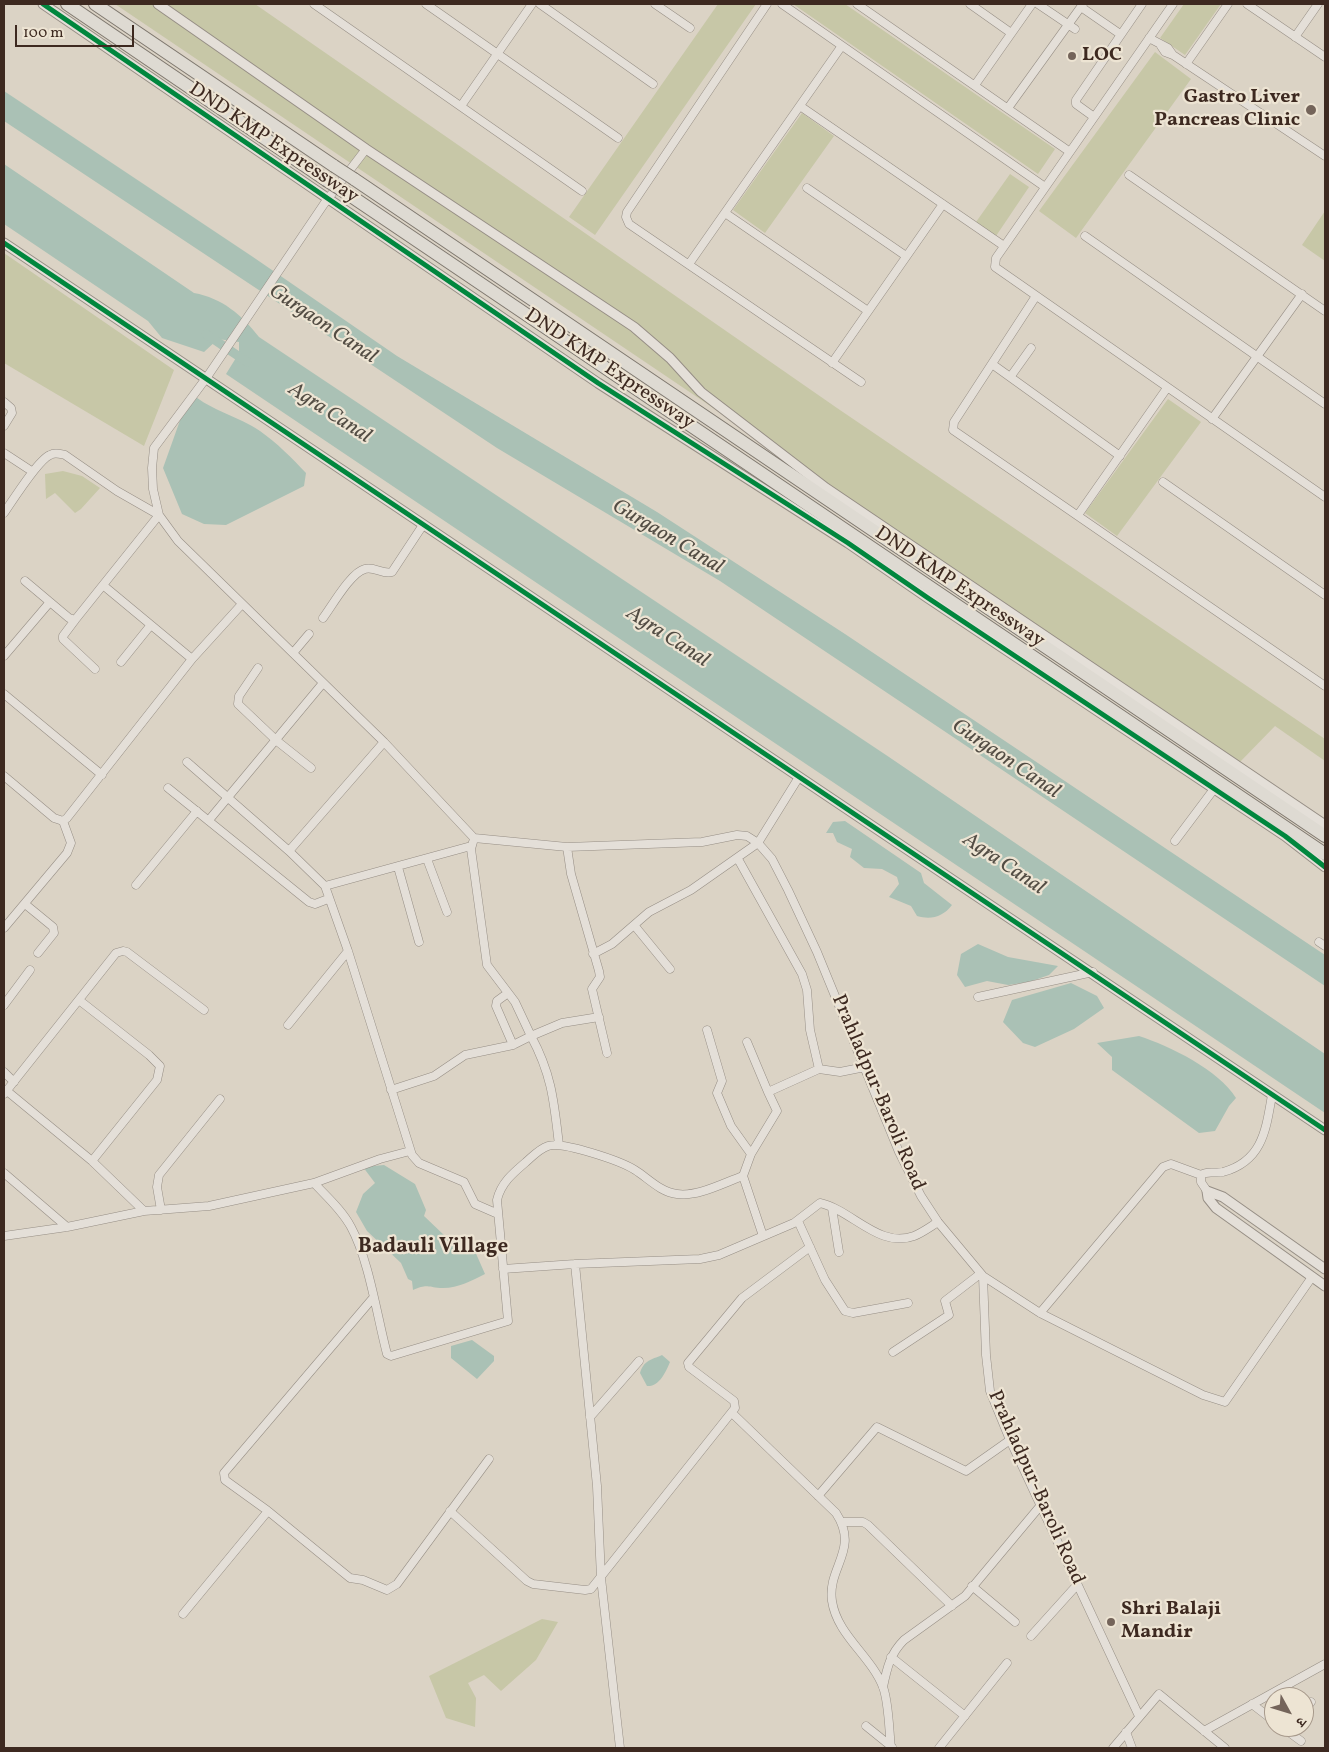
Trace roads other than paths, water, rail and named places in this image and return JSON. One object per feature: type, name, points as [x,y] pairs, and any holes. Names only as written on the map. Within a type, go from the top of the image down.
[{"type":"highway","name":"DND KMP Expressway","points":[[67,4],[1325,854]]},
{"type":"highway","name":"DND KMP Expressway","points":[[95,4],[1325,836]]},
{"type":"street","points":[[43,4],[326,202],[598,383],[840,538],[1214,789],[1325,867]]},
{"type":"street","points":[[158,4],[366,149],[634,327],[670,358],[701,392],[826,488],[1325,825]]},
{"type":"street","points":[[314,4],[582,191]]},
{"type":"street","points":[[426,4],[618,138]]},
{"type":"street","points":[[460,106],[532,4]]},
{"type":"street","points":[[540,4],[653,84]]},
{"type":"street","points":[[655,4],[690,28]]},
{"type":"street","points":[[767,4],[627,212],[626,217],[629,224],[861,382]]},
{"type":"street","points":[[782,4],[841,47],[1046,187]]},
{"type":"street","points":[[858,4],[1070,152]]},
{"type":"street","points":[[970,4],[1011,33]]},
{"type":"street","points":[[975,85],[1032,4]]},
{"type":"street","points":[[1038,4],[1072,27]]},
{"type":"street","points":[[1094,117],[1076,104],[1076,100],[1142,4]]},
{"type":"street","points":[[1161,4],[1171,6],[1004,246],[996,258],[995,267],[1325,497]]},
{"type":"street","points":[[1186,64],[1228,4]]},
{"type":"street","points":[[1247,4],[1325,58]]},
{"type":"street","points":[[1295,37],[1318,4]]},
{"type":"street","points":[[1008,108],[1072,27],[1082,5],[1120,34]]},
{"type":"street","points":[[1149,38],[1171,50],[1174,55],[1186,64],[1325,156]]},
{"type":"street","points":[[689,264],[841,47]]},
{"type":"street","points":[[800,106],[1004,246]]},
{"type":"street","points":[[159,516],[153,489],[153,450],[208,375],[326,202],[366,149]]},
{"type":"street","points":[[1129,175],[1325,311]]},
{"type":"street","points":[[807,188],[906,256]]},
{"type":"street","points":[[832,363],[943,204]]},
{"type":"street","points":[[725,213],[868,311]]},
{"type":"street","points":[[1085,236],[1325,404]]},
{"type":"street","points":[[4,243],[208,375],[423,525],[1093,972],[1272,1096],[1325,1130]]},
{"type":"street","points":[[1212,419],[1302,294]]},
{"type":"street","points":[[1036,296],[954,422],[954,430],[1325,684]]},
{"type":"street","points":[[1010,376],[1031,348]]},
{"type":"street","points":[[992,364],[1120,456]]},
{"type":"street","points":[[1078,515],[1168,388]]},
{"type":"street","points":[[4,402],[11,408],[12,413],[4,426]]},
{"type":"street","points":[[4,453],[34,472]]},
{"type":"street","points":[[4,513],[34,472],[50,455],[58,453],[65,455],[117,491],[159,516],[178,541],[384,742],[474,838],[567,847],[702,842],[737,835],[748,836],[758,843]]},
{"type":"street","points":[[1163,482],[1325,595]]},
{"type":"street","points":[[95,669],[63,639],[63,636],[159,516]]},
{"type":"street","points":[[323,618],[358,572],[370,568],[387,573],[392,572],[423,525]]},
{"type":"street","points":[[25,581],[69,618],[75,620]]},
{"type":"street","points":[[104,586],[192,659]]},
{"type":"street","points":[[4,656],[50,602]]},
{"type":"street","points":[[63,821],[71,814],[192,659],[242,604]]},
{"type":"street","points":[[121,662],[150,626]]},
{"type":"street","points":[[293,653],[310,634]]},
{"type":"street","points":[[258,668],[239,696],[238,704],[277,741],[311,768]]},
{"type":"street","points":[[209,820],[277,741],[323,683]]},
{"type":"street","points":[[4,694],[102,775]]},
{"type":"street","points":[[289,851],[384,742]]},
{"type":"street","points":[[188,762],[289,851],[325,886],[328,899],[348,951],[410,1151],[419,1163],[464,1182],[475,1204],[498,1214]]},
{"type":"street","points":[[4,776],[54,818],[63,821]]},
{"type":"street","points":[[593,954],[612,944],[658,906],[691,890],[738,859],[758,843],[799,777]]},
{"type":"street","points":[[168,788],[311,904],[328,899]]},
{"type":"street","points":[[1175,841],[1214,789]]},
{"type":"street","points":[[136,885],[197,811]]},
{"type":"street","points":[[4,928],[67,853],[70,843],[63,821]]},
{"type":"street","points":[[474,838],[471,846],[486,961],[490,970],[520,1012],[541,1056],[550,1081],[559,1145]]},
{"type":"street","name":"Prahladpur-Baroli Road","points":[[758,843],[772,859],[788,890],[865,1067],[899,1152],[921,1196],[938,1222],[982,1275],[990,1392],[1010,1440],[1139,1716]]},
{"type":"street","points":[[325,886],[471,846]]},
{"type":"street","points":[[567,847],[571,874],[600,974],[592,989],[607,1053]]},
{"type":"street","points":[[427,859],[446,912]]},
{"type":"street","points":[[738,859],[802,974],[807,990],[810,1030],[819,1069]]},
{"type":"street","points":[[398,867],[419,942]]},
{"type":"street","points":[[25,904],[53,926],[54,932],[38,953]]},
{"type":"street","points":[[634,924],[670,970]]},
{"type":"street","points":[[144,1212],[92,1161],[5,1093],[112,956],[123,951],[204,1010]]},
{"type":"street","points":[[288,1025],[348,951]]},
{"type":"street","points":[[4,1005],[30,970]]},
{"type":"street","points":[[978,998],[1093,972]]},
{"type":"street","points":[[508,993],[495,1004],[513,1045]]},
{"type":"street","points":[[79,1000],[150,1055],[160,1066],[157,1080],[92,1161]]},
{"type":"street","points":[[391,1090],[434,1076],[465,1055],[513,1045],[562,1023],[600,1017]]},
{"type":"street","points":[[707,1030],[722,1082],[717,1093],[731,1126],[751,1154]]},
{"type":"street","points":[[746,1042],[777,1111],[751,1154],[743,1176],[763,1236]]},
{"type":"street","points":[[768,1092],[819,1069],[840,1072],[865,1067]]},
{"type":"street","points":[[4,1072],[14,1082]]},
{"type":"street","points":[[1040,1313],[1164,1167],[1171,1164],[1201,1175],[1208,1172],[1224,1172],[1259,1146],[1267,1127],[1272,1096]]},
{"type":"street","points":[[161,1210],[157,1187],[159,1175],[220,1099]]},
{"type":"street","points":[[314,1183],[342,1213],[352,1229],[373,1298],[387,1354],[391,1356],[508,1322],[498,1214],[499,1192],[511,1175],[542,1148],[549,1145],[559,1145],[620,1161],[662,1189],[676,1194],[685,1194],[709,1188],[743,1176]]},
{"type":"street","points":[[4,1236],[67,1227],[144,1212],[210,1206],[314,1183],[380,1159],[410,1151]]},
{"type":"street","points":[[4,1173],[67,1227]]},
{"type":"street","points":[[1201,1175],[1201,1182],[1207,1191],[1208,1198],[1216,1208],[1325,1286]]},
{"type":"street","points":[[1207,1191],[1223,1197],[1325,1269]]},
{"type":"street","points":[[503,1269],[700,1259],[719,1256],[798,1221],[820,1203],[846,1214],[877,1233],[894,1238],[917,1235],[938,1222]]},
{"type":"street","points":[[832,1208],[839,1252]]},
{"type":"street","points":[[798,1221],[825,1280],[845,1311],[852,1313],[908,1303]]},
{"type":"street","points":[[450,1510],[522,1577],[533,1584],[585,1590],[591,1589],[735,1408],[734,1401],[689,1367],[688,1363],[742,1298],[810,1247]]},
{"type":"street","points":[[576,1264],[597,1486],[601,1578],[620,1748]]},
{"type":"street","points":[[893,1352],[949,1315],[944,1301],[982,1275],[1040,1313],[1203,1395],[1225,1402],[1312,1277]]},
{"type":"street","points":[[373,1298],[224,1473],[225,1480],[268,1511],[350,1578],[365,1580],[387,1590],[397,1584],[489,1459]]},
{"type":"street","points":[[590,1417],[640,1361]]},
{"type":"street","points":[[732,1413],[836,1513],[842,1522],[845,1549],[832,1586],[832,1602],[840,1624],[883,1687]]},
{"type":"street","points":[[818,1496],[877,1428],[966,1471],[1010,1440]]},
{"type":"street","points":[[892,1747],[883,1687],[891,1657],[904,1640],[965,1596],[1041,1505]]},
{"type":"street","points":[[183,1614],[268,1511]]},
{"type":"street","points":[[842,1522],[858,1521],[868,1525],[952,1606]]},
{"type":"street","points":[[1031,1636],[1077,1585]]},
{"type":"street","points":[[972,1586],[1014,1622]]},
{"type":"street","points":[[891,1657],[965,1716]]},
{"type":"street","points":[[939,1748],[1007,1663]]},
{"type":"street","points":[[1204,1730],[1325,1664]]},
{"type":"street","points":[[1113,1748],[1159,1694],[1225,1748]]},
{"type":"street","points":[[1252,1704],[1264,1713]]},
{"type":"street","points":[[866,1726],[892,1747]]},
{"type":"street","points":[[1126,1732],[1132,1748]]},
{"type":"street","points":[[1297,1737],[1301,1741]]},
{"type":"water","name":"Gurgaon Canal","points":[[4,91],[253,257],[397,356],[657,512],[845,634],[1325,955],[1325,986],[720,581],[497,448],[4,121]]},
{"type":"water","points":[[4,164],[194,293],[214,299],[231,309],[259,337],[889,757],[1325,1054],[1325,1113],[226,374],[239,353],[239,342],[218,339],[204,352],[162,338],[148,321],[4,224]]},
{"type":"water","points":[[192,394],[208,405],[260,431],[290,456],[306,473],[304,486],[226,525],[204,524],[182,514],[163,468],[183,412]]},
{"type":"water","points":[[845,821],[921,873],[924,883],[952,905],[941,915],[922,917],[917,916],[911,906],[889,897],[899,884],[897,877],[882,869],[864,868],[850,857],[852,849],[837,842],[833,833],[826,833],[833,822]]},
{"type":"water","points":[[978,944],[1008,957],[1058,966],[1049,975],[1029,982],[1008,985],[987,981],[965,987],[957,975],[961,954]]},
{"type":"water","points":[[1071,983],[1097,996],[1104,1008],[1074,1029],[1035,1047],[1023,1043],[1003,1022],[1012,1000]]},
{"type":"water","points":[[1139,1036],[1193,1060],[1218,1078],[1236,1098],[1229,1106],[1215,1131],[1199,1133],[1112,1070],[1112,1057],[1097,1043]]},
{"type":"water","points":[[384,1165],[415,1184],[426,1210],[424,1216],[445,1236],[470,1240],[485,1274],[464,1284],[452,1287],[424,1286],[413,1290],[412,1281],[408,1279],[401,1263],[367,1231],[356,1212],[363,1194],[375,1183],[363,1167]]},
{"type":"water","points":[[472,1340],[494,1356],[494,1361],[477,1379],[451,1358],[451,1346]]},
{"type":"water","points":[[662,1355],[670,1362],[662,1378],[655,1384],[647,1386],[640,1373],[648,1361]]},
{"type":"waterway","name":"Agra Canal","points":[[206,334],[247,362]]},
{"type":"place","name":"LOC","points":[[1072,56]]},
{"type":"place","name":"Gastro Liver Pancreas Clinic","points":[[1311,110]]},
{"type":"place","name":"Shri Balaji Mandir","points":[[1111,1622]]},
{"type":"district","name":"Badauli Village","points":[[433,1248]]}]
